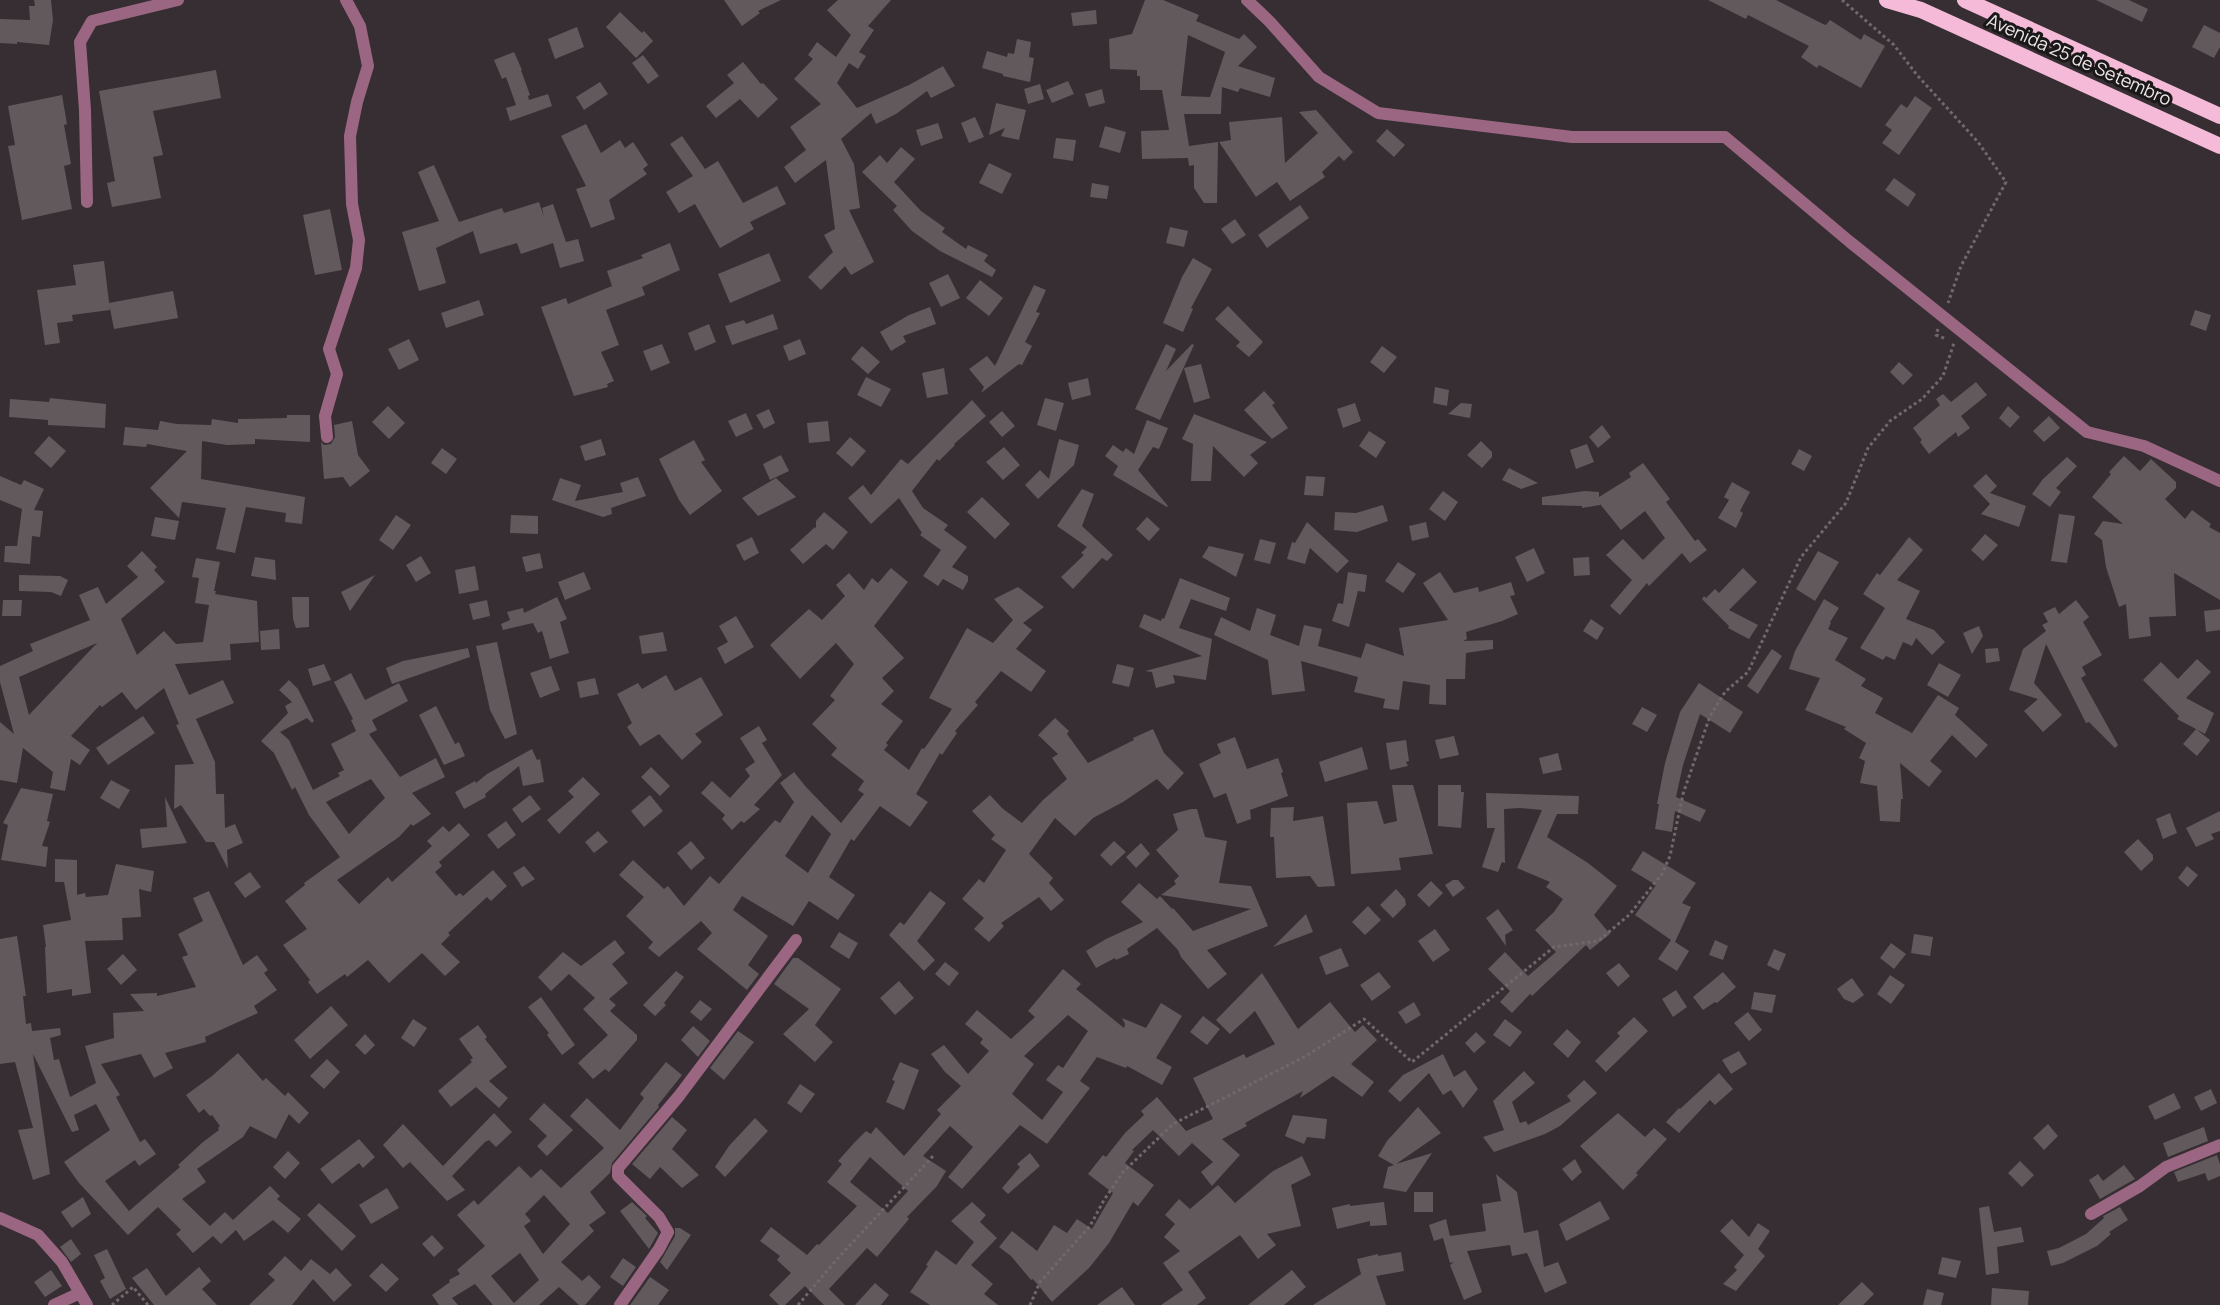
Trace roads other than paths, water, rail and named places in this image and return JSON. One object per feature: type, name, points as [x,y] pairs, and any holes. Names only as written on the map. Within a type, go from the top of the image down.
[{"type":"highway","name":"Avenida 25 de Setembro","points":[[1887,0],[1921,10],[2220,146]]},
{"type":"highway","name":"Avenida 25 de Setembro","points":[[1965,0],[2220,116]]},
{"type":"street","points":[[87,202],[85,110],[80,42],[92,21],[178,0]]},
{"type":"street","points":[[327,437],[325,416],[337,374],[329,349],[356,268],[359,240],[352,204],[350,136],[368,66],[360,26],[346,0]]},
{"type":"street","points":[[1247,0],[1319,77],[1378,113],[1572,137],[1725,137],[1850,242],[2087,432],[2144,446],[2220,481]]},
{"type":"street","points":[[620,1305],[668,1232],[659,1217],[618,1176],[618,1168],[679,1096],[796,940]]},
{"type":"street","points":[[2091,1214],[2140,1186],[2166,1167],[2220,1145]]},
{"type":"street","points":[[0,1218],[38,1235],[62,1262],[87,1305]]},
{"type":"street","points":[[54,1305],[80,1293]]}]
